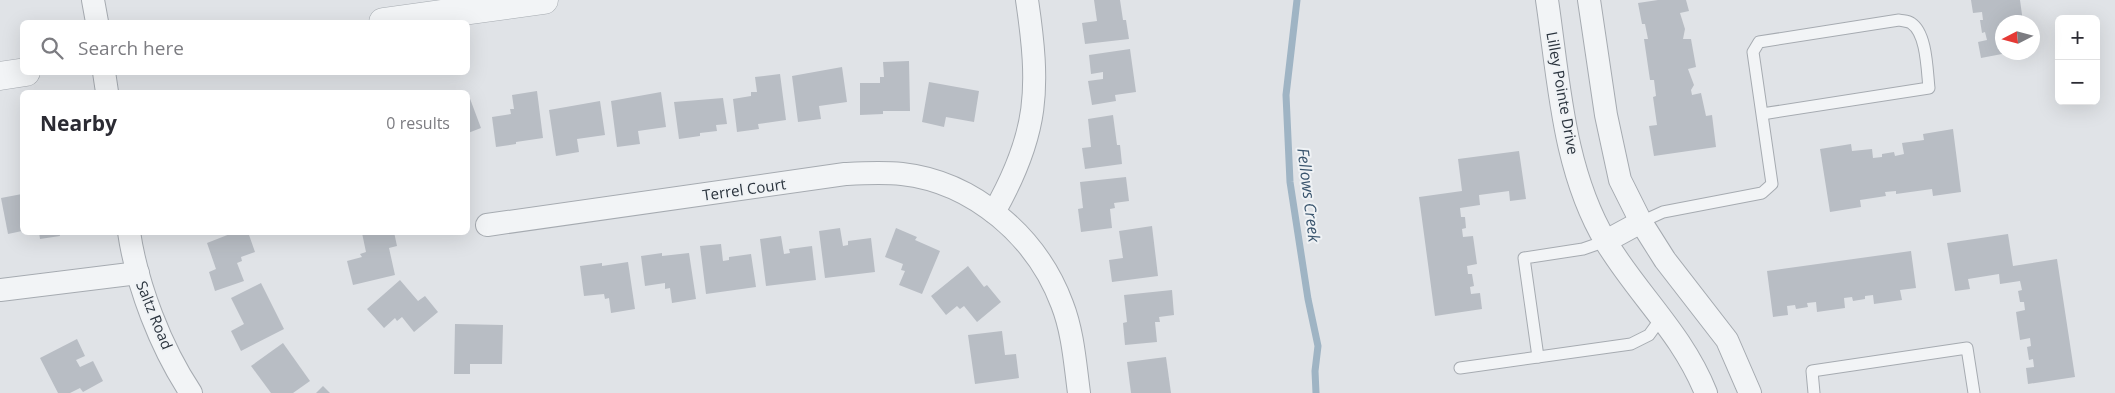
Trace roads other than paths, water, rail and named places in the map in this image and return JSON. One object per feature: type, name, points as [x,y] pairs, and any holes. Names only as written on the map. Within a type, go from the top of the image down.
[{"type":"street","points":[[93,0],[97,20]]},
{"type":"street","points":[[398,20],[544,0]]},
{"type":"street","points":[[994,212],[1010,184],[1022,155],[1031,124],[1035,93],[1035,69],[1027,0]]},
{"type":"street","name":"Lilley Pointe Drive","points":[[1548,0],[1564,120],[1582,185],[1606,241],[1688,354],[1706,393]]},
{"type":"street","points":[[1589,0],[1606,115],[1620,180],[1641,222],[1664,260],[1727,340],[1750,393]]},
{"type":"street","points":[[0,76],[20,73]]},
{"type":"street","points":[[104,75],[107,90]]},
{"type":"street","name":"Terrel Court","points":[[487,225],[845,174],[875,172],[904,174],[940,183],[967,194],[994,212],[1029,247],[1046,269],[1062,304],[1072,340],[1079,393]]},
{"type":"street","points":[[1606,241],[1641,222]]},
{"type":"street","name":"Saltz Road","points":[[130,235],[138,273],[160,334],[191,393]]},
{"type":"street","points":[[0,290],[138,273]]},
{"type":"street","points":[[1662,317],[1696,299]]},
{"type":"lane","points":[[1641,222],[1663,212],[1762,193],[1772,184],[1753,52],[1759,42],[1900,20],[1912,23],[1920,33],[1924,47],[1928,88],[1762,114]]},
{"type":"lane","points":[[1538,357],[1524,258],[1584,249],[1606,241]]},
{"type":"lane","points":[[1460,368],[1631,344],[1648,335],[1662,317]]},
{"type":"lane","points":[[1814,393],[1812,370],[1967,348],[1974,393]]},
{"type":"waterway","name":"Fellows Creek","points":[[1297,0],[1286,95],[1290,182],[1308,299],[1318,346],[1315,371],[1316,393]]}]
